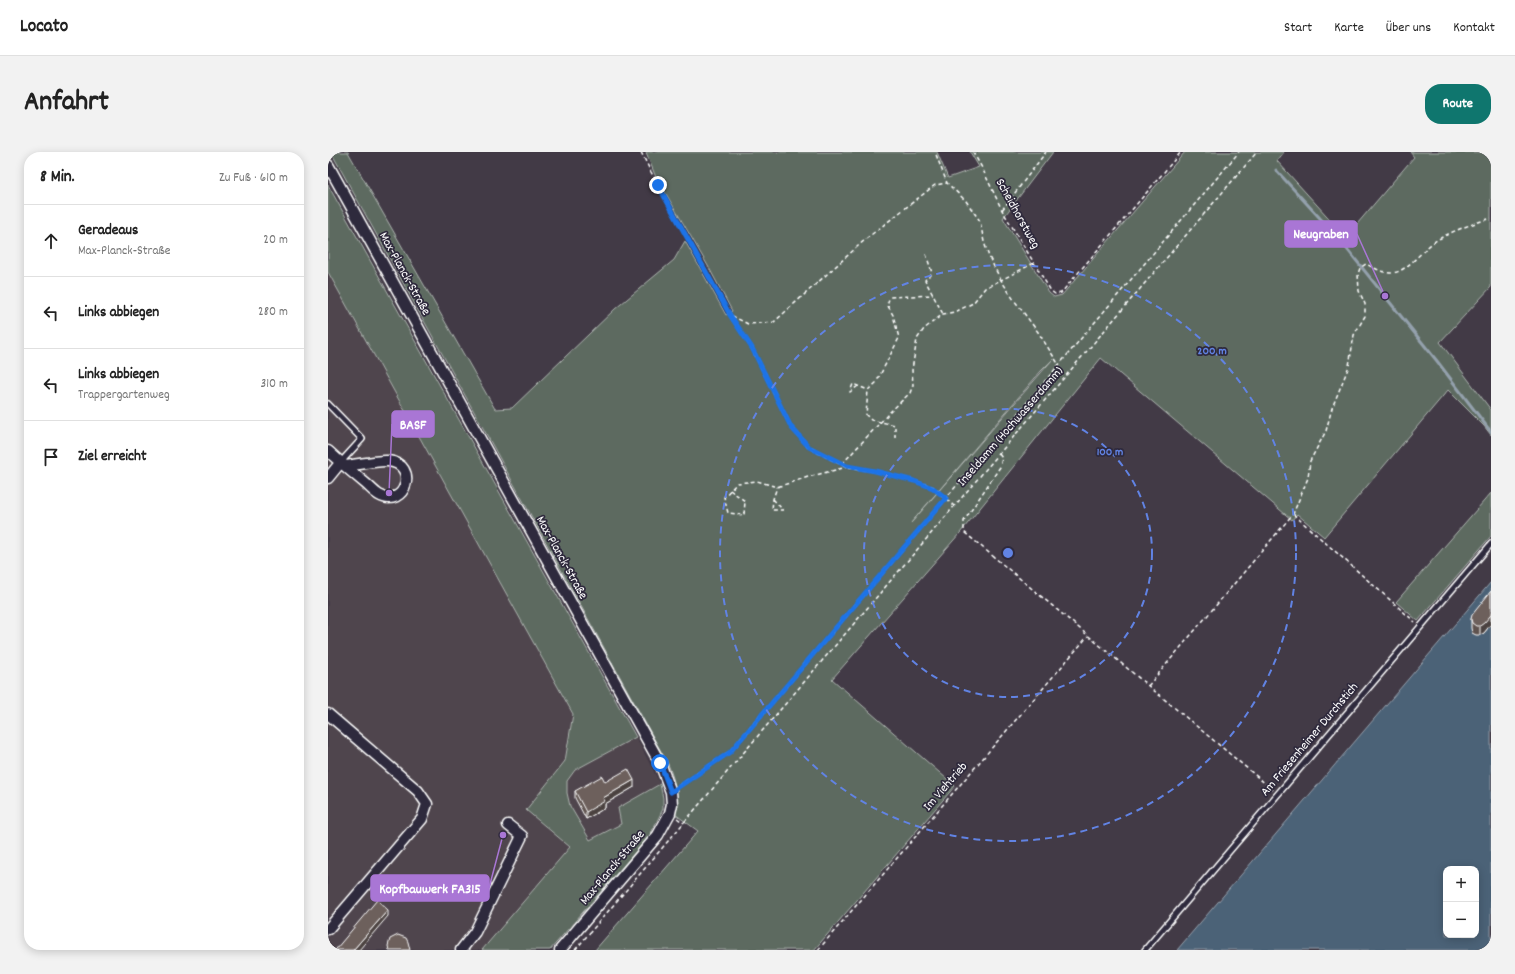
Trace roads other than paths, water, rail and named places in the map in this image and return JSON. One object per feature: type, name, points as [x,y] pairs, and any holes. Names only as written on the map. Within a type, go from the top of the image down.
[{"type":"street","name":"Max-Planck-Straße","points":[[328,165],[660,763],[671,792],[672,804],[670,813],[658,835],[560,950]]},
{"type":"street","points":[[328,451],[343,464],[380,496],[391,498],[400,494],[406,485],[406,474],[398,464],[388,461],[343,464],[328,478]]},
{"type":"street","points":[[328,714],[418,791],[427,804],[422,819],[328,929]]},
{"type":"street","points":[[461,950],[475,932],[522,836],[508,825]]},
{"type":"lane","points":[[328,404],[362,438],[343,464]]},
{"type":"lane","name":"Am Friesenheimer Durchstich","points":[[1145,950],[1491,544]]},
{"type":"water","points":[[1491,582],[1491,950],[1177,950]]},
{"type":"waterway","points":[[1276,170],[1339,239],[1437,361],[1491,432]]},
{"type":"place","name":"Neugraben","points":[[1385,296]]},
{"type":"place","name":"BASF","points":[[389,493]]},
{"type":"place","name":"Kopfbauwerk FA315","points":[[503,835]]}]
